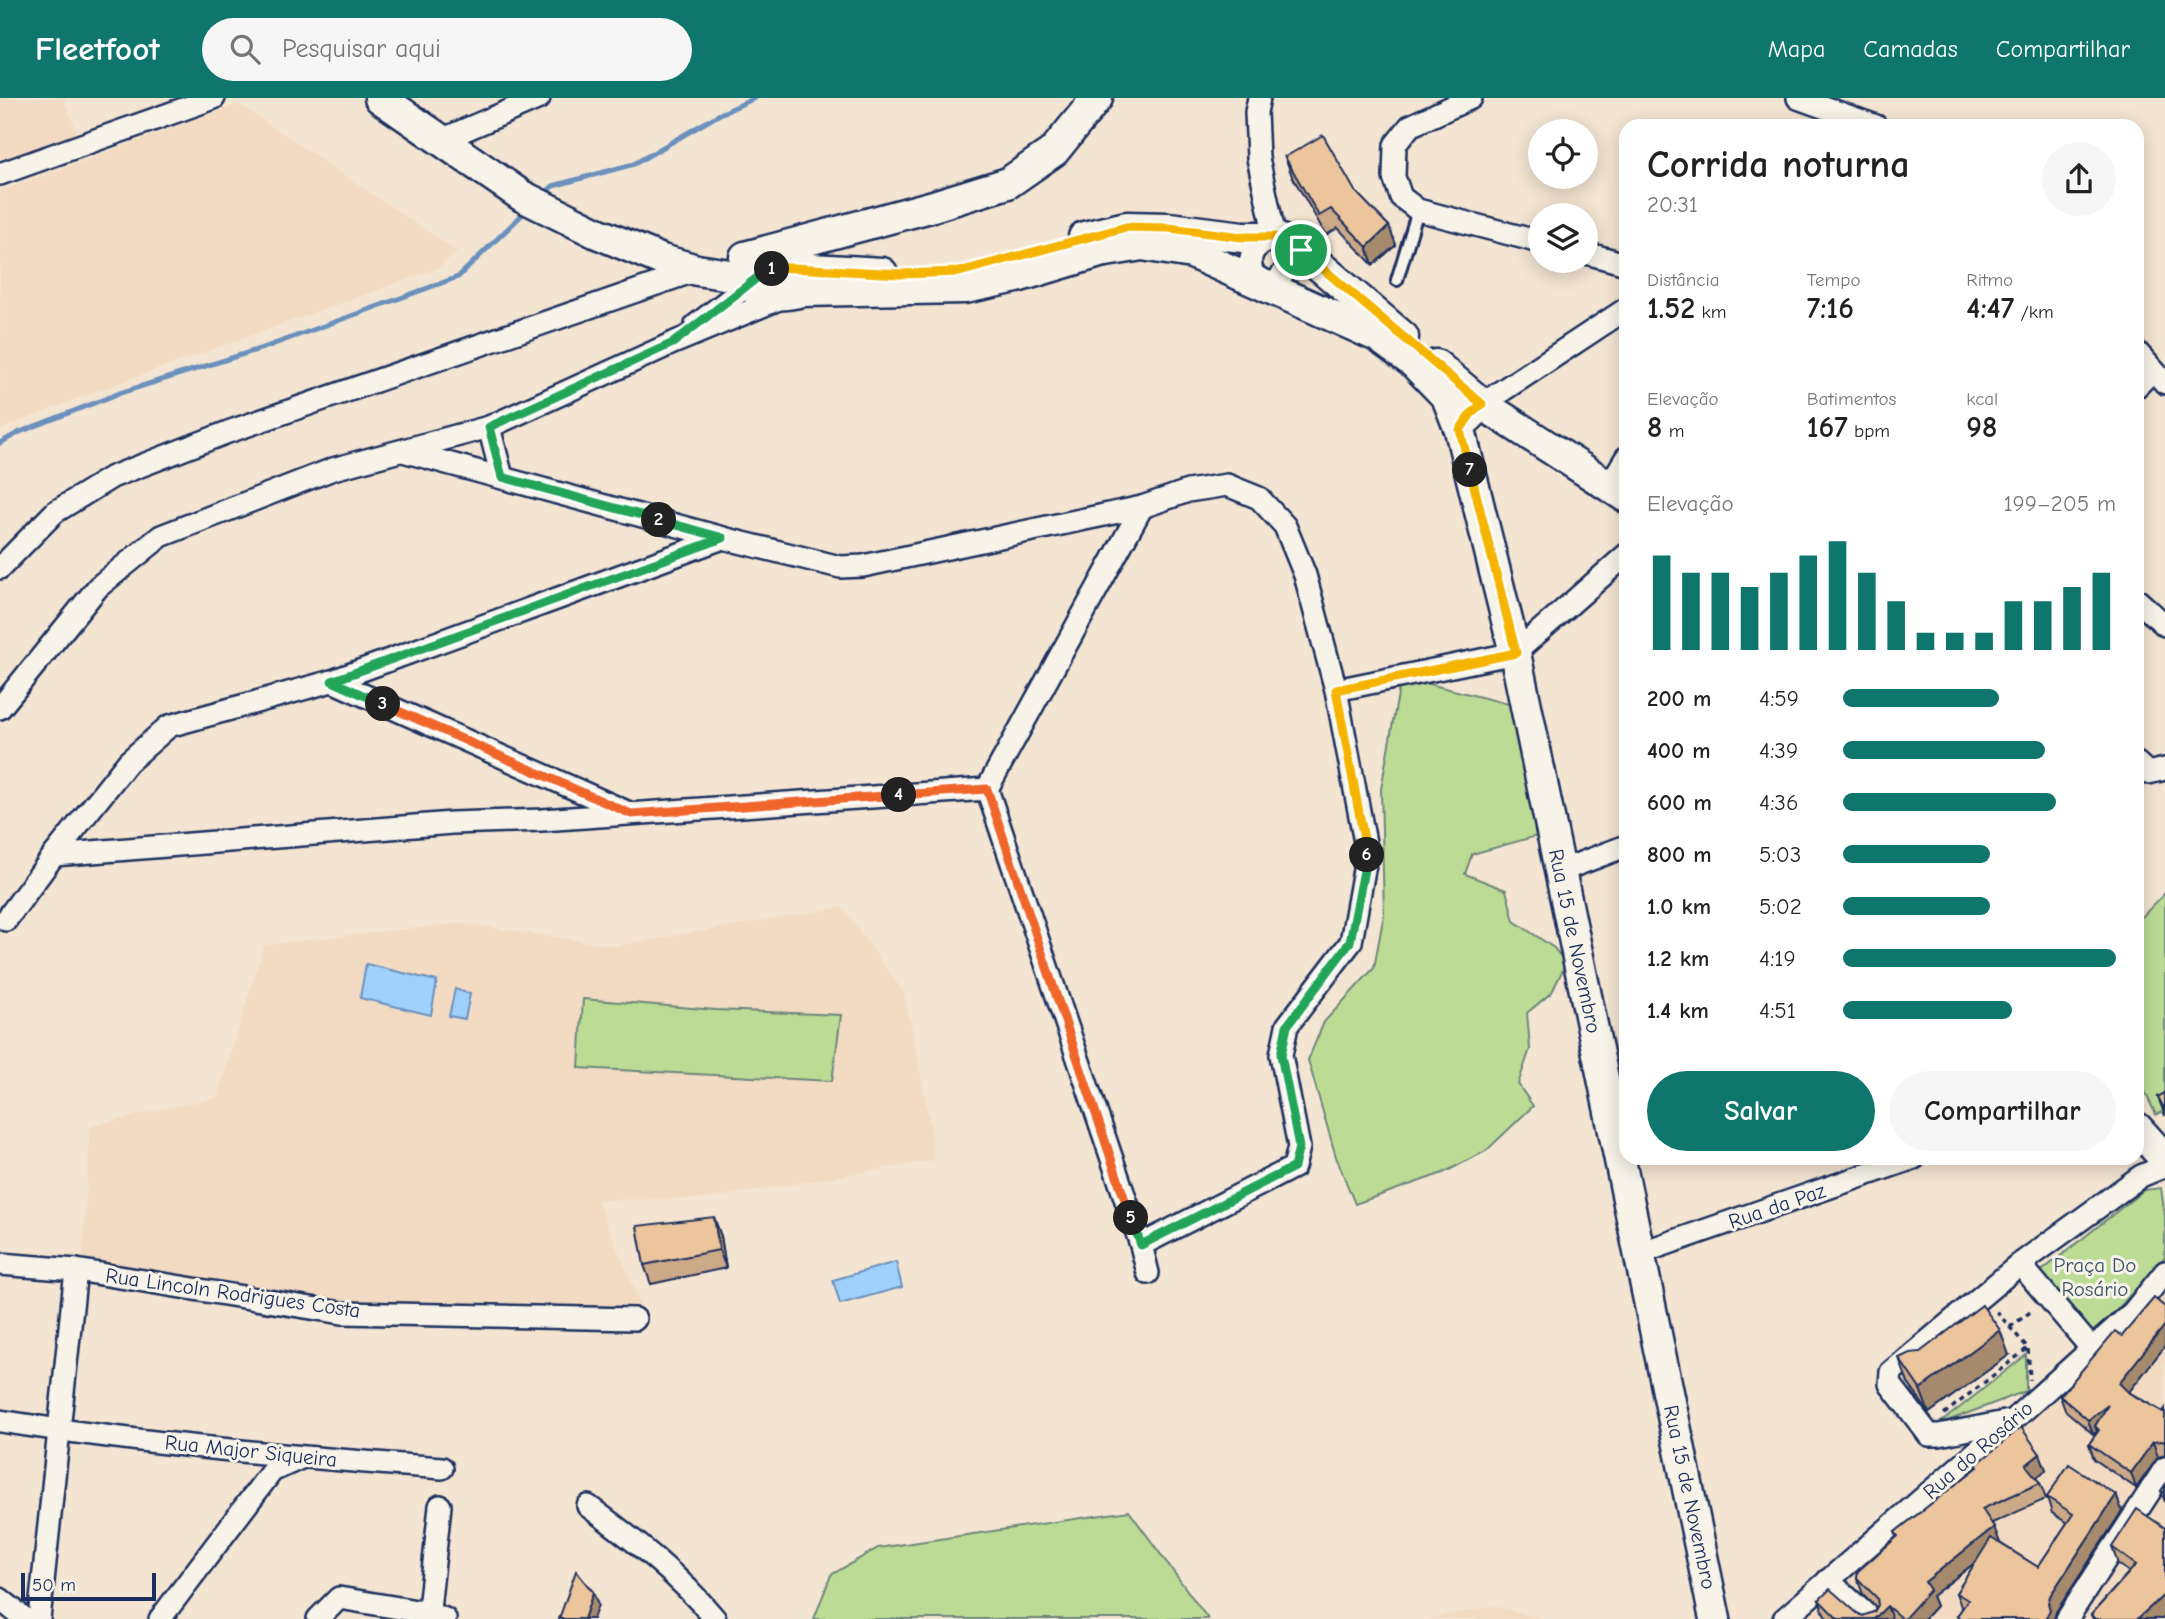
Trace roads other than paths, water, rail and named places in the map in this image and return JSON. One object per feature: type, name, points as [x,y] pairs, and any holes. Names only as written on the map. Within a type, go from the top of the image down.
[{"type":"street","points":[[0,174],[214,98]]},
{"type":"street","points":[[380,98],[439,141],[522,196],[550,211],[662,260],[739,280],[783,276],[959,272],[1126,227],[1169,228],[1242,237],[1275,237],[1301,250],[1482,404],[1618,492]]},
{"type":"street","points":[[439,141],[539,98]]},
{"type":"street","points":[[0,568],[55,512],[111,477],[228,432],[698,270],[1008,183],[1054,151],[1097,98]]},
{"type":"street","points":[[1259,98],[1256,112],[1258,158],[1275,237],[1287,250],[1288,267],[1277,281],[1259,285],[1251,271],[1251,255],[1260,242],[1275,237]]},
{"type":"street","points":[[1471,98],[1410,126],[1395,145],[1394,177],[1401,197],[1418,210],[1528,239]]},
{"type":"street","points":[[1798,98],[1856,119]]},
{"type":"street","name":"Rua 15 de Novembro","points":[[783,276],[802,292],[965,288],[1017,277],[1100,253],[1142,245],[1192,253],[1377,336],[1404,356],[1447,397],[1460,430],[1516,653],[1619,1153]]},
{"type":"street","points":[[1598,256],[1619,262]]},
{"type":"street","points":[[0,708],[98,587],[161,536],[332,468],[489,427],[673,343],[783,276]]},
{"type":"street","points":[[673,343],[739,280]]},
{"type":"street","points":[[1460,430],[1482,404],[1619,314]]},
{"type":"street","points":[[2144,360],[2159,376]]},
{"type":"street","points":[[489,427],[502,477]]},
{"type":"street","points":[[403,451],[839,567],[863,566],[1142,507],[1188,491],[1227,485],[1259,498],[1285,526],[1305,575],[1336,690],[1367,853],[1350,942],[1287,1026],[1281,1055],[1299,1147],[1294,1167],[1141,1245]]},
{"type":"street","points":[[1142,507],[987,789],[1141,1245],[1148,1273]]},
{"type":"street","points":[[6,920],[128,762],[169,726],[332,681],[723,538]]},
{"type":"street","points":[[1336,690],[1516,653],[1619,567]]},
{"type":"street","points":[[2144,606],[2165,625]]},
{"type":"street","points":[[332,681],[631,814]]},
{"type":"street","points":[[2144,770],[2148,774],[2165,769]]},
{"type":"street","points":[[54,855],[452,822],[542,820],[987,789]]},
{"type":"street","points":[[1560,871],[1619,849]]},
{"type":"street","points":[[2144,1136],[2165,1159]]},
{"type":"street","name":"Rua 15 de Novembro","points":[[1622,1165],[1715,1619]]},
{"type":"street","name":"Rua da Paz","points":[[1640,1253],[1894,1165]]},
{"type":"street","points":[[2014,1419],[1940,1436],[1930,1435],[1890,1384],[1891,1372],[2021,1264],[2141,1176],[2165,1166]]},
{"type":"street","name":"Rua Lincoln Rodrigues Costa","points":[[0,1264],[76,1270],[342,1313],[635,1319]]},
{"type":"street","points":[[2021,1264],[2091,1348]]},
{"type":"street","points":[[39,1619],[76,1270]]},
{"type":"street","name":"Rua do Rosário","points":[[1784,1619],[2133,1312],[2165,1272]]},
{"type":"street","name":"Rua Major Siqueira","points":[[0,1421],[300,1458],[442,1468]]},
{"type":"street","points":[[160,1619],[272,1471],[300,1458]]},
{"type":"street","points":[[2073,1615],[2165,1468]]},
{"type":"street","points":[[318,1619],[339,1598],[434,1617],[440,1506]]},
{"type":"street","points":[[588,1506],[647,1549],[695,1594],[715,1619]]},
{"type":"street","points":[[1828,1580],[1871,1619]]},
{"type":"street","points":[[0,1599],[25,1619]]},
{"type":"lane","points":[[1397,279],[1418,210]]},
{"type":"water","points":[[366,964],[437,981],[431,1015],[360,998]]},
{"type":"water","points":[[455,989],[470,994],[465,1019],[449,1016]]},
{"type":"water","points":[[896,1262],[902,1287],[840,1304],[833,1280]]},
{"type":"waterway","points":[[543,195],[553,186],[634,164],[720,114],[755,98]]},
{"type":"waterway","points":[[0,443],[20,432],[120,393],[266,347],[458,277],[528,209]]},
{"type":"park label","name":"Praça Do Rosário","points":[[2095,1277]]}]
